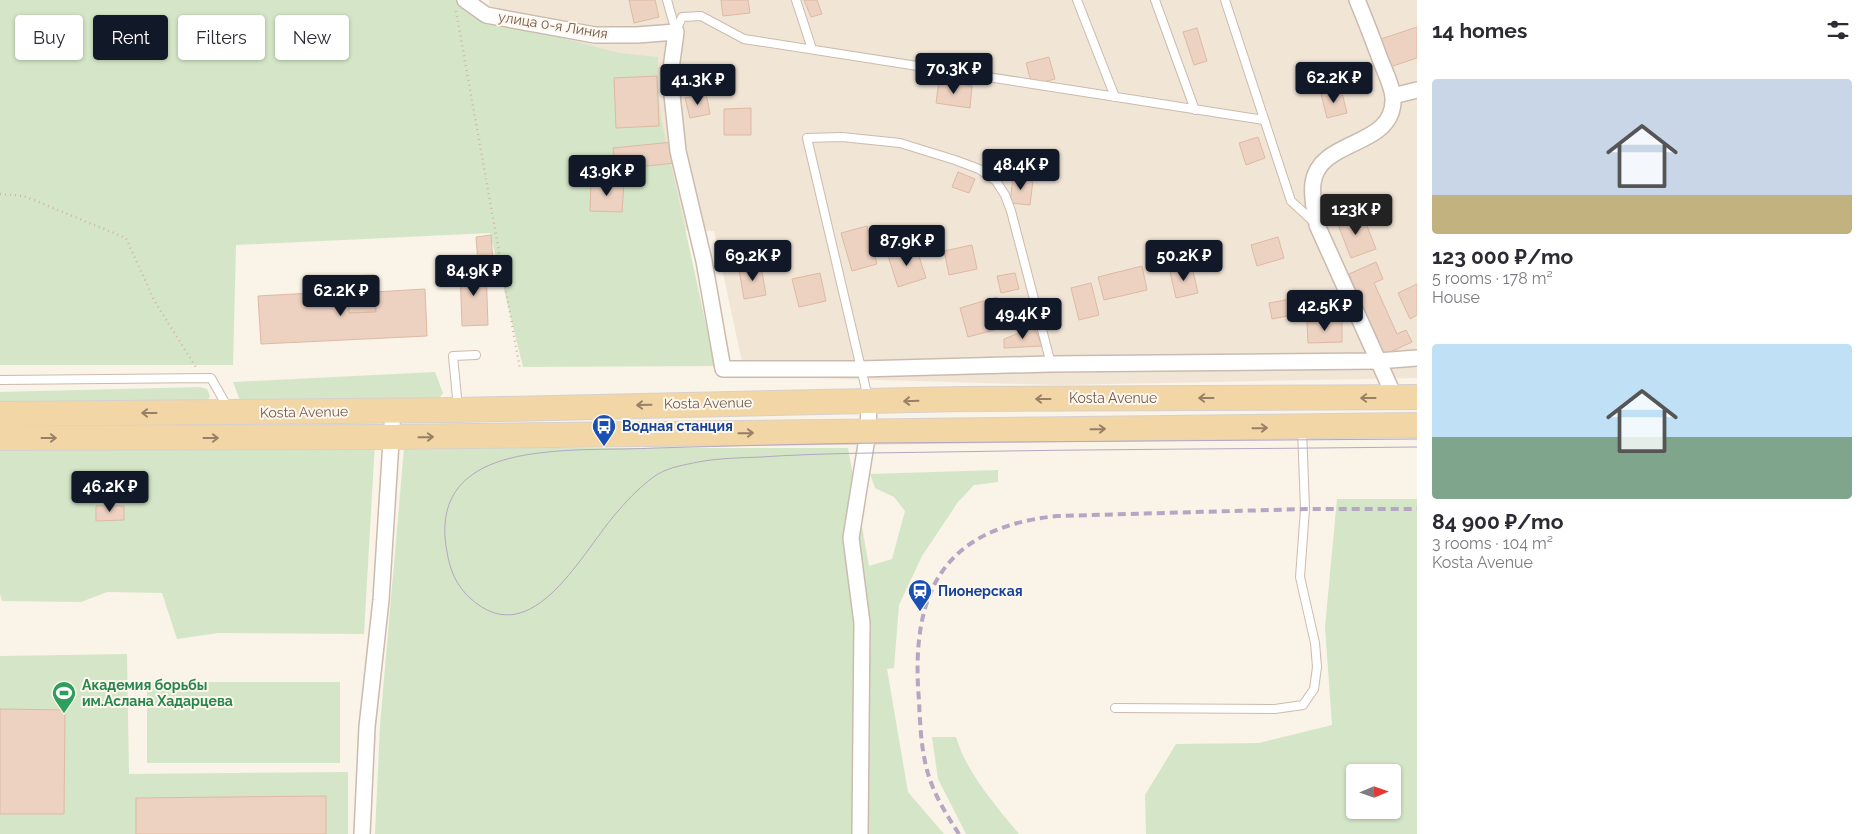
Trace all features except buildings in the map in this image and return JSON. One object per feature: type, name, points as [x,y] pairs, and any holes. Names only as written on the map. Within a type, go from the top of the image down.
[{"type":"main road","name":"Kosta Avenue","points":[[0,414],[458,410],[740,402],[869,402],[970,399],[1406,398]]},
{"type":"main road","name":"Kosta Avenue","points":[[0,438],[390,437],[1417,425]]},
{"type":"street","points":[[1357,0],[1393,96],[1390,114],[1380,130],[1327,158],[1316,172],[1313,183],[1316,225],[1378,361],[1406,398]]},
{"type":"street","name":"улица 0-я Линия","points":[[461,2],[486,15],[594,35],[637,35],[676,32]]},
{"type":"street","points":[[676,32],[670,76],[678,151],[704,261],[723,369],[860,369],[1051,364],[1378,361],[1417,358]]},
{"type":"street","points":[[1393,96],[1417,90]]},
{"type":"street","points":[[860,834],[862,623],[851,538],[868,432],[869,402]]},
{"type":"street","points":[[362,834],[367,727],[380,600],[393,410]]},
{"type":"lane","points":[[667,0],[676,32]]},
{"type":"lane","points":[[796,0],[812,48]]},
{"type":"lane","points":[[1077,0],[1115,97]]},
{"type":"lane","points":[[1155,0],[1195,110]]},
{"type":"lane","points":[[1225,0],[1290,201],[1316,225]]},
{"type":"lane","points":[[676,32],[682,17],[701,16],[744,39],[812,48],[1264,120]]},
{"type":"lane","points":[[869,402],[807,138],[842,137],[900,142],[979,169],[996,181],[1005,195],[1011,212],[1051,364]]},
{"type":"lane","points":[[458,410],[453,356],[476,356]]},
{"type":"lane","points":[[0,380],[211,378],[230,413]]},
{"type":"lane","points":[[1115,708],[1276,710],[1303,705],[1314,689],[1317,667],[1315,643],[1300,577],[1305,509],[1302,427]]},
{"type":"path","points":[[461,2],[456,12],[520,369]]},
{"type":"path","points":[[0,194],[24,196],[126,238],[154,300],[203,378]]},
{"type":"shaded area","points":[[489,0],[1417,0],[1417,378],[1057,385],[745,376],[714,231],[509,226]]},
{"type":"green space","points":[[0,0],[464,0],[468,13],[619,53],[658,57],[657,76],[661,118],[715,366],[523,367],[490,233],[236,245],[233,365],[0,365]]},
{"type":"green space","points":[[435,372],[443,393],[439,399],[241,403],[233,382]]},
{"type":"green space","points":[[200,387],[207,389],[210,396],[207,402],[0,406],[0,392]]},
{"type":"green space","points":[[375,442],[364,634],[218,633],[177,639],[162,593],[107,592],[81,602],[2,601],[0,594],[0,444]]},
{"type":"green space","points":[[404,448],[848,448],[869,566],[892,559],[905,511],[894,497],[875,488],[870,474],[998,470],[998,482],[974,485],[958,502],[922,556],[899,605],[894,668],[887,669],[908,792],[944,834],[375,834],[380,725]]},
{"type":"green space","points":[[1337,499],[1417,499],[1417,834],[1146,834],[1145,795],[1176,744],[1259,743],[1332,725],[1325,627]]},
{"type":"green space","name":"Академия борьбы им.Аслана Хадарцева","points":[[127,654],[129,774],[348,772],[348,834],[0,834],[0,656]]},
{"type":"green space","points":[[147,682],[340,682],[340,763],[147,763]]},
{"type":"green space","points":[[932,737],[956,737],[974,776],[1019,834],[966,834],[938,779]]},
{"type":"tram line","points":[[1417,439],[849,443],[553,451],[518,456],[498,462],[481,469],[466,480],[455,493],[448,509],[445,529],[447,552],[454,577],[470,598],[493,612],[515,614],[535,606],[555,590],[573,570],[619,510],[647,482],[658,474],[677,466],[698,462],[730,458],[851,453],[1417,447]]},
{"type":"railway","points":[[959,834],[936,795],[925,762],[920,727],[918,663],[921,628],[928,598],[942,572],[960,551],[986,535],[1018,523],[1057,516],[1305,509],[1417,509]]},
{"type":"place","name":"Водная станция","points":[[604,447]]},
{"type":"place","name":"Пионерская","points":[[920,612]]},
{"type":"place","name":"Академия борьбы им.Аслана Хадарцева","points":[[64,714]]}]
